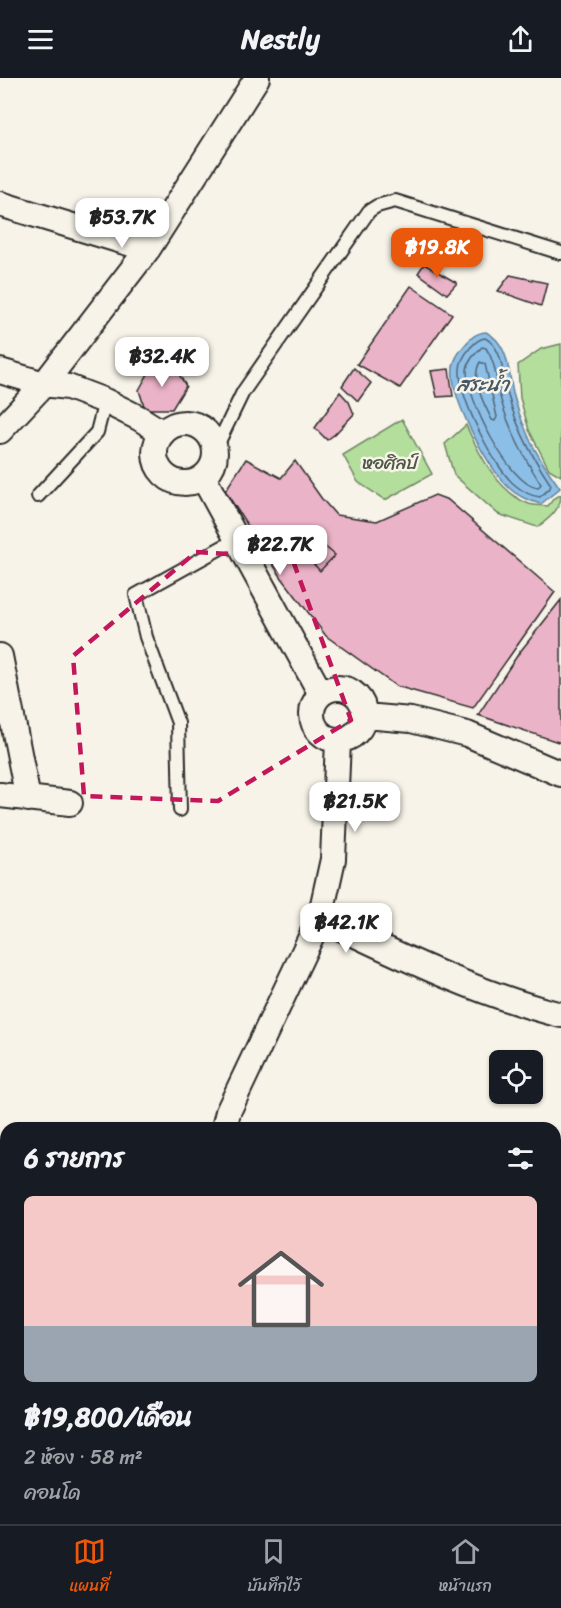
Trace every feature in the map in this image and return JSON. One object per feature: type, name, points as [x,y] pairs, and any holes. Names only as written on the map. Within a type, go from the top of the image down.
[{"type":"street","points":[[0,431],[44,384],[148,249],[257,78]]},
{"type":"street","points":[[0,204],[148,249]]},
{"type":"street","points":[[0,371],[44,384],[68,387],[105,401],[163,433]]},
{"type":"street","points":[[180,423],[199,426],[207,432],[215,450],[210,469],[204,477],[185,483],[167,477],[160,470],[155,451],[163,433],[180,423]]},
{"type":"street","points":[[204,477],[321,694]]},
{"type":"street","points":[[0,656],[28,799]]},
{"type":"street","points":[[335,688],[350,690],[362,701],[364,716],[359,731],[346,740],[338,741],[323,736],[312,716],[313,708],[321,694],[335,688]]},
{"type":"street","points":[[364,716],[411,720],[467,734],[561,774]]},
{"type":"street","points":[[226,1122],[228,1112],[320,918],[333,859],[338,741]]},
{"type":"street","points":[[0,795],[70,803]]},
{"type":"street","points":[[320,918],[406,959],[523,1005],[561,1015]]},
{"type":"lane","points":[[215,450],[243,392],[369,211],[377,206],[395,201],[561,253]]},
{"type":"lane","points":[[38,496],[97,432],[105,401]]},
{"type":"lane","points":[[180,810],[178,723],[146,637],[136,595],[237,539]]},
{"type":"highlighted area","points":[[196,552],[292,558],[351,720],[218,801],[84,796],[73,656]]},
{"type":"green space","points":[[561,344],[561,476],[549,469],[529,430],[520,398],[518,365],[541,349]]},
{"type":"green space","name":"หอศิลป์","points":[[402,419],[432,474],[385,500],[358,482],[343,455]]},
{"type":"green space","points":[[466,425],[491,471],[508,491],[531,505],[548,506],[554,498],[561,495],[559,505],[549,518],[537,527],[498,514],[454,475],[445,444]]},
{"type":"water","name":"สระน้ำ","points":[[486,332],[494,337],[503,351],[523,424],[536,452],[560,488],[541,504],[515,493],[499,477],[480,448],[457,396],[453,380],[456,358],[471,338]]},
{"type":"building","points":[[424,264],[457,283],[447,294],[418,273]]},
{"type":"building","points":[[510,275],[547,283],[541,306],[498,291]]},
{"type":"building","points":[[411,286],[452,314],[400,388],[357,364]]},
{"type":"building","points":[[173,364],[186,386],[172,409],[145,409],[139,390],[153,365]]},
{"type":"building","points":[[354,368],[371,383],[358,401],[342,386]]},
{"type":"building","points":[[449,369],[453,396],[437,397],[431,371]]},
{"type":"building","points":[[340,392],[349,402],[354,414],[327,440],[315,428]]},
{"type":"building","points":[[246,459],[281,478],[295,461],[336,515],[377,521],[435,495],[448,500],[555,592],[473,708],[396,686],[326,636],[282,578],[225,491]]},
{"type":"building","points":[[323,545],[335,555],[320,571],[309,559]]},
{"type":"building","points":[[561,600],[561,743],[478,715],[519,653]]}]
